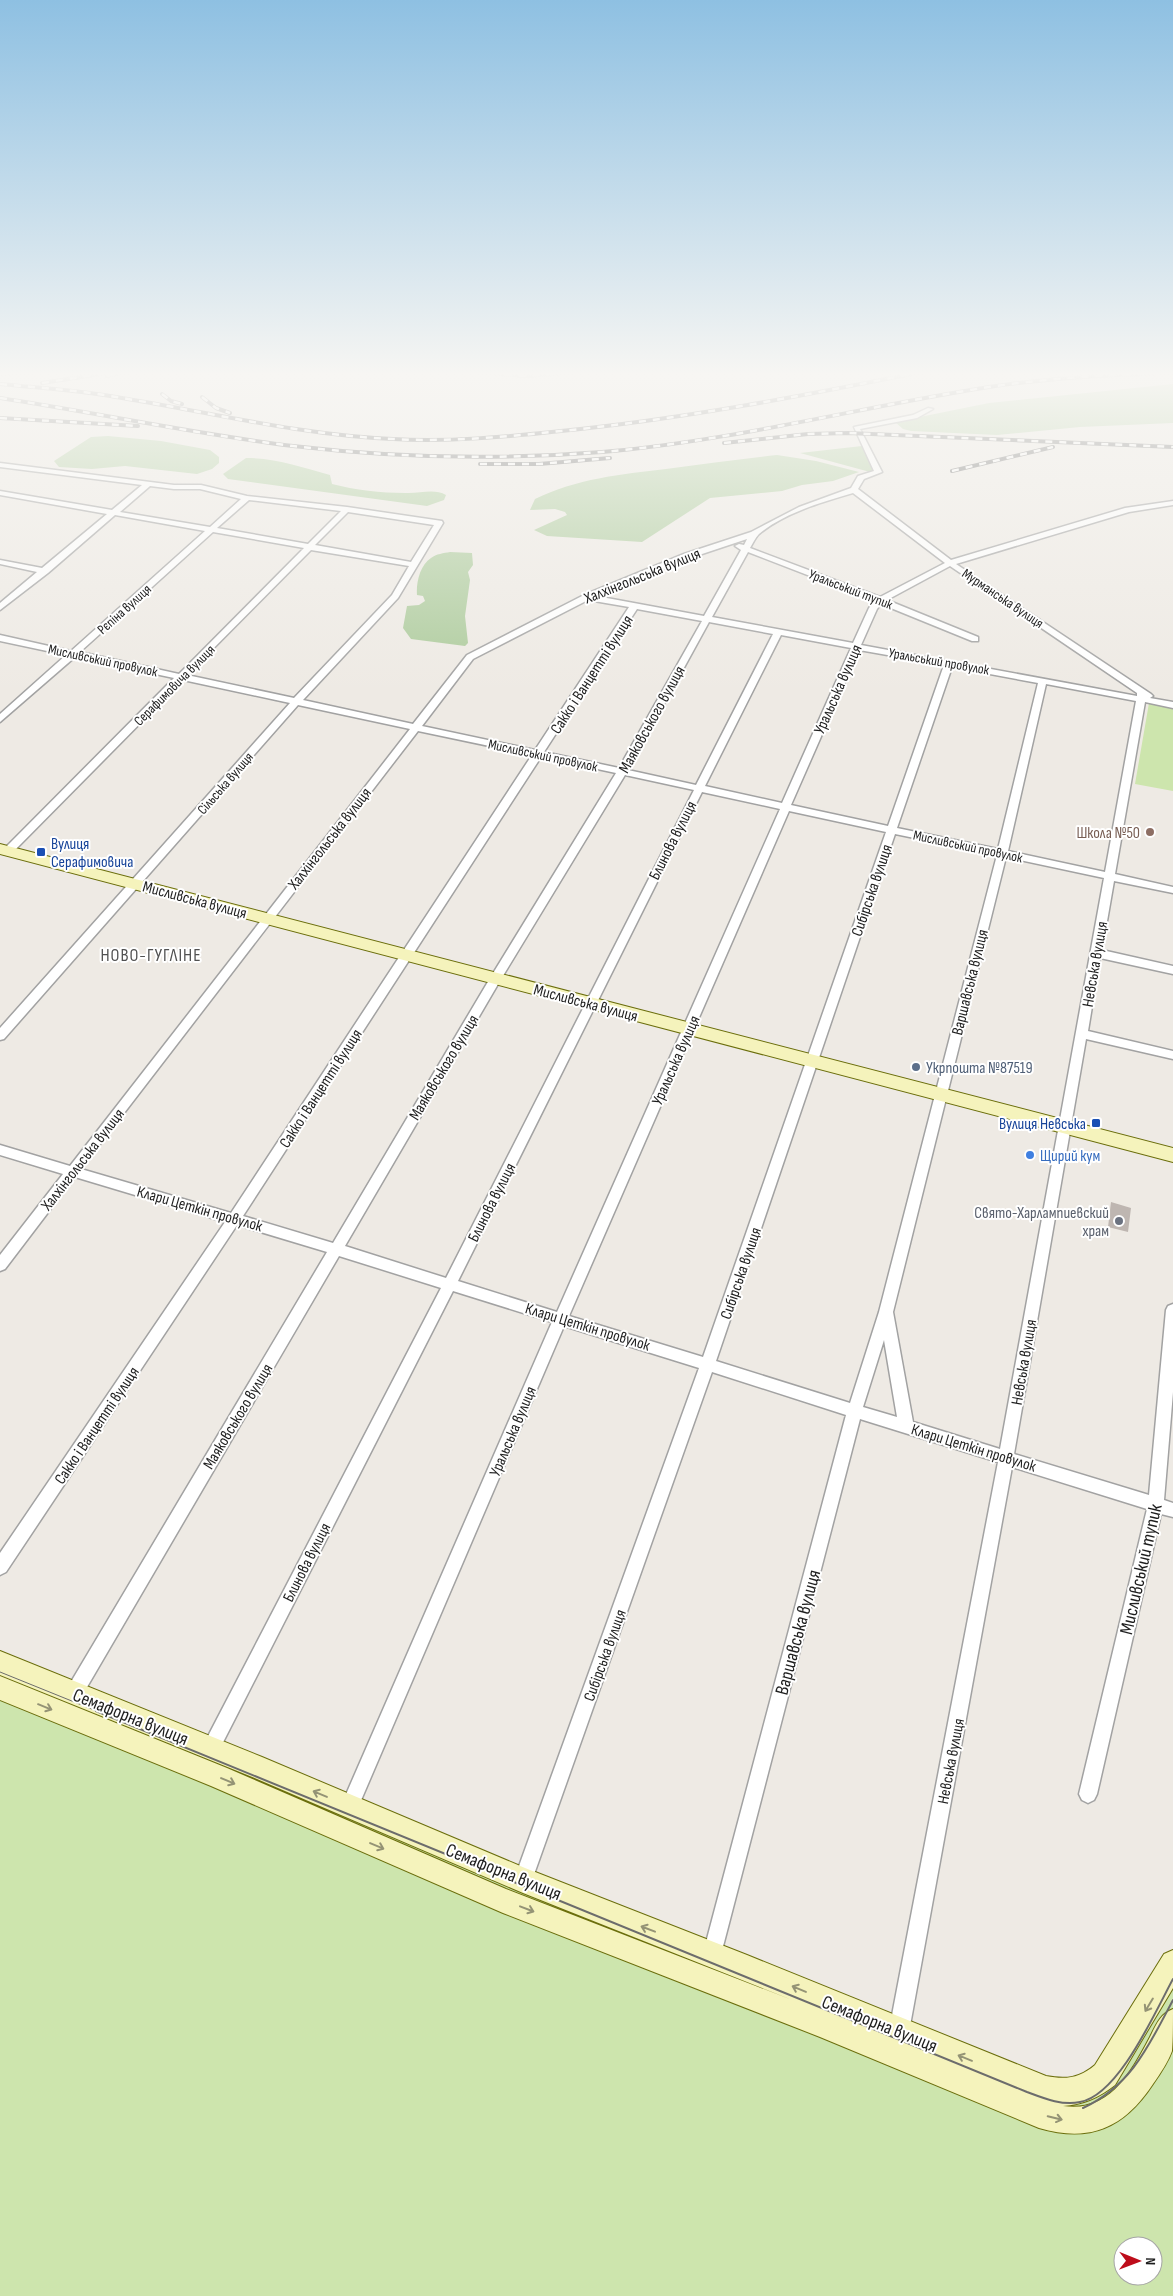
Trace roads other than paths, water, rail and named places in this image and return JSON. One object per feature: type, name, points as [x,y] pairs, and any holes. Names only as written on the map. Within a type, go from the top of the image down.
[{"type":"main road","name":"Мисливська вулиця","points":[[3,853],[136,884],[1173,1155]]},
{"type":"main road","name":"Семафорна вулиця","points":[[0,1663],[74,1693],[205,1759],[503,1900],[775,2006],[1010,2089]]},
{"type":"main road","name":"Семафорна вулиця","points":[[0,1688],[205,1759],[350,1806],[523,1880],[712,1954],[899,2032],[1010,2089]]},
{"type":"main road","points":[[1010,2089],[1046,2090],[1066,2093],[1077,2092],[1098,2082],[1105,2075],[1126,2043],[1173,1963]]},
{"type":"main road","points":[[1010,2089],[1060,2120],[1081,2121],[1100,2116],[1122,2102],[1142,2077],[1173,2022]]},
{"type":"street","points":[[110,479],[174,487],[201,487],[215,492],[247,498],[347,509]]},
{"type":"street","points":[[854,490],[859,479]]},
{"type":"street","points":[[0,607],[148,484]]},
{"type":"street","name":"Маяковського вулиця","points":[[74,1693],[496,978],[622,772],[754,534],[778,517],[819,500],[854,490]]},
{"type":"street","name":"Мурманська вулиця","points":[[854,490],[950,563],[1142,695]]},
{"type":"street","points":[[0,494],[214,529],[414,565]]},
{"type":"street","name":"Рєпіна вулиця","points":[[0,719],[247,498]]},
{"type":"street","points":[[880,600],[950,563],[1128,510],[1173,503]]},
{"type":"street","name":"Сільська вулиця","points":[[0,1036],[296,702],[395,596],[439,523],[347,509]]},
{"type":"street","name":"Серафимовича вулиця","points":[[3,853],[182,677],[347,509]]},
{"type":"street","name":"Халхінгольська вулиця","points":[[0,1265],[470,657],[587,596],[754,534]]},
{"type":"street","name":"Уральський тупик","points":[[726,543],[746,548],[975,639]]},
{"type":"street","points":[[0,562],[44,571]]},
{"type":"street","name":"Уральський провулок","points":[[587,596],[1043,680],[1142,695],[1156,701],[1173,704]]},
{"type":"street","name":"Уральська вулиця","points":[[350,1806],[688,1028],[873,608],[880,600]]},
{"type":"street","name":"Сакко і Ванцетті вулиця","points":[[0,1567],[235,1218],[635,606]]},
{"type":"street","name":"Блинова вулиця","points":[[205,1759],[450,1284],[778,632]]},
{"type":"street","name":"Мисливський провулок","points":[[0,638],[1173,890]]},
{"type":"street","name":"Сибірська вулиця","points":[[523,1880],[708,1363],[949,663]]},
{"type":"street","name":"Варшавська вулиця","points":[[712,1954],[855,1410],[886,1312],[1002,854],[1043,680]]},
{"type":"street","name":"Невська вулиця","points":[[899,2032],[1006,1457],[1142,695]]},
{"type":"street","points":[[1096,953],[1173,970]]},
{"type":"street","points":[[1082,1034],[1173,1055]]},
{"type":"street","name":"Клари Цеткін провулок","points":[[0,1150],[336,1248],[1173,1510]]},
{"type":"street","name":"Мисливський тупик","points":[[1088,1794],[1156,1504],[1173,1310]]},
{"type":"street","name":"Варшавська вулиця","points":[[886,1312],[906,1426]]},
{"type":"tram line","points":[[0,1672],[99,1712]]},
{"type":"tram line","points":[[96,1711],[1053,2101],[1066,2103],[1080,2102],[1094,2096],[1108,2084],[1122,2069],[1146,2031],[1173,1979]]},
{"type":"tram line","points":[[1083,2108],[1100,2099],[1127,2076],[1147,2048],[1173,2000]]},
{"type":"place","name":"Школа №50","points":[[1150,832]]},
{"type":"place","name":"Вулиця Серафимовича","points":[[41,852]]},
{"type":"place","name":"Укрпошта №87519","points":[[916,1067]]},
{"type":"place","name":"Вулиця Невська","points":[[1096,1123]]},
{"type":"place","name":"Щирий кум","points":[[1030,1155]]},
{"type":"place","name":"Свято-Харлампиевский храм","points":[[1119,1221]]},
{"type":"district","name":"НОВО-ГУГЛІНЕ","points":[[151,955]]}]
